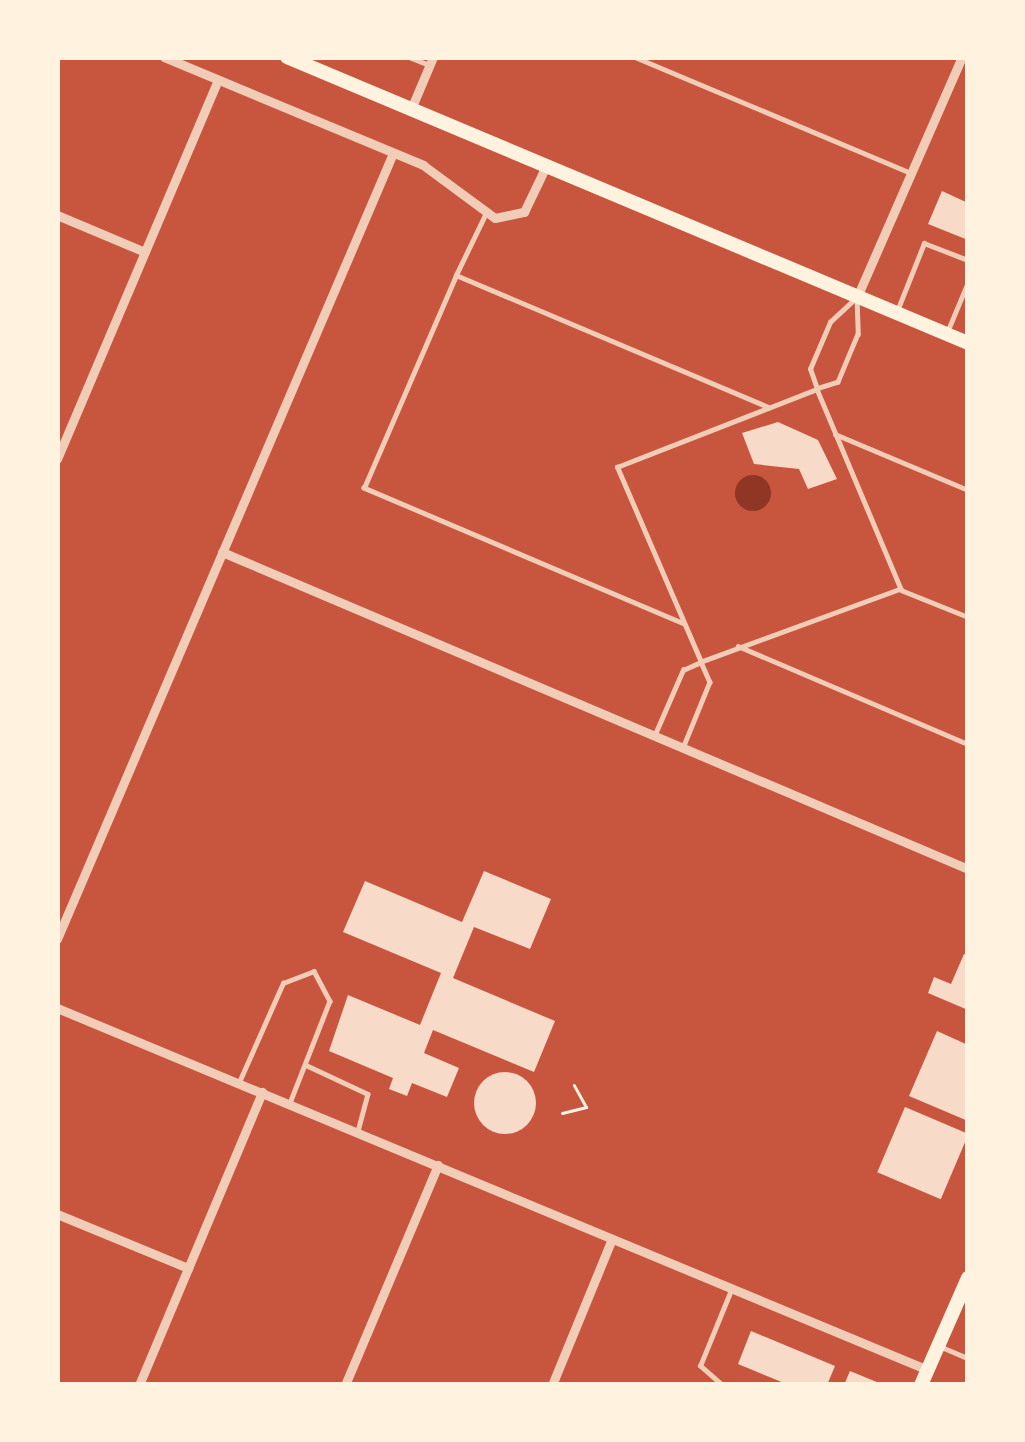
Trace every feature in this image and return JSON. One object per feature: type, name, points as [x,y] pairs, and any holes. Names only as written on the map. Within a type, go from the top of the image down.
[{"type":"main road","points":[[287,57],[968,343]]},
{"type":"main road","points":[[923,1381],[968,1278]]},
{"type":"street","points":[[164,57],[393,153],[506,221],[524,212],[546,166]]},
{"type":"street","points":[[857,297],[959,60],[943,57]]},
{"type":"street","points":[[411,109],[431,61]]},
{"type":"street","points":[[57,459],[218,80]]},
{"type":"street","points":[[57,939],[393,153]]},
{"type":"street","points":[[57,215],[145,252]]},
{"type":"street","points":[[57,422],[70,428]]},
{"type":"street","points":[[222,553],[968,869]]},
{"type":"street","points":[[57,1008],[732,1287],[923,1381]]},
{"type":"street","points":[[139,1385],[262,1092]]},
{"type":"street","points":[[345,1385],[438,1165]]},
{"type":"street","points":[[57,1214],[188,1268]]},
{"type":"street","points":[[552,1385],[612,1239]]},
{"type":"lane","points":[[409,57],[431,61]]},
{"type":"lane","points":[[635,57],[909,172]]},
{"type":"lane","points":[[486,213],[364,488],[685,624]]},
{"type":"lane","points":[[897,313],[924,243],[968,260]]},
{"type":"lane","points":[[455,275],[769,407]]},
{"type":"lane","points":[[946,334],[967,279]]},
{"type":"lane","points":[[857,297],[830,322],[811,369],[901,589]]},
{"type":"lane","points":[[683,748],[710,682],[617,467],[838,382],[858,334],[857,297]]},
{"type":"lane","points":[[835,434],[968,490]]},
{"type":"lane","points":[[654,736],[682,670],[738,646],[901,589],[968,617]]},
{"type":"lane","points":[[738,646],[968,744]]},
{"type":"lane","points":[[240,1082],[283,983],[303,970],[330,991],[290,1103]]},
{"type":"lane","points":[[305,1065],[368,1094],[358,1132]]},
{"type":"lane","points":[[722,1385],[700,1366],[732,1287]]},
{"type":"lane","points":[[938,1346],[968,1358]]},
{"type":"path","points":[[562,1113],[586,1107],[574,1085]]},
{"type":"shaded area","points":[[753,475],[766,480],[771,493],[766,506],[753,511],[740,506],[735,493],[740,480]]},
{"type":"building","points":[[942,191],[968,203],[968,240],[928,224]]},
{"type":"building","points":[[778,422],[818,440],[837,479],[808,489],[799,469],[754,464],[742,433]]},
{"type":"building","points":[[484,871],[551,899],[530,949],[474,927],[453,978],[555,1021],[534,1072],[433,1030],[424,1053],[459,1068],[447,1097],[412,1083],[407,1096],[389,1089],[393,1078],[329,1051],[348,995],[420,1025],[441,973],[343,932],[365,881],[462,922]]},
{"type":"building","points":[[964,954],[968,956],[968,1010],[928,993],[934,977],[951,984]]},
{"type":"building","points":[[937,1031],[968,1045],[968,1121],[909,1096]]},
{"type":"building","points":[[505,1072],[527,1081],[536,1103],[527,1125],[505,1134],[483,1125],[474,1103],[483,1081]]},
{"type":"building","points":[[905,1107],[968,1134],[941,1199],[877,1172]]},
{"type":"building","points":[[751,1331],[835,1366],[827,1385],[789,1385],[738,1364]]},
{"type":"building","points":[[850,1371],[884,1385],[844,1385]]}]
